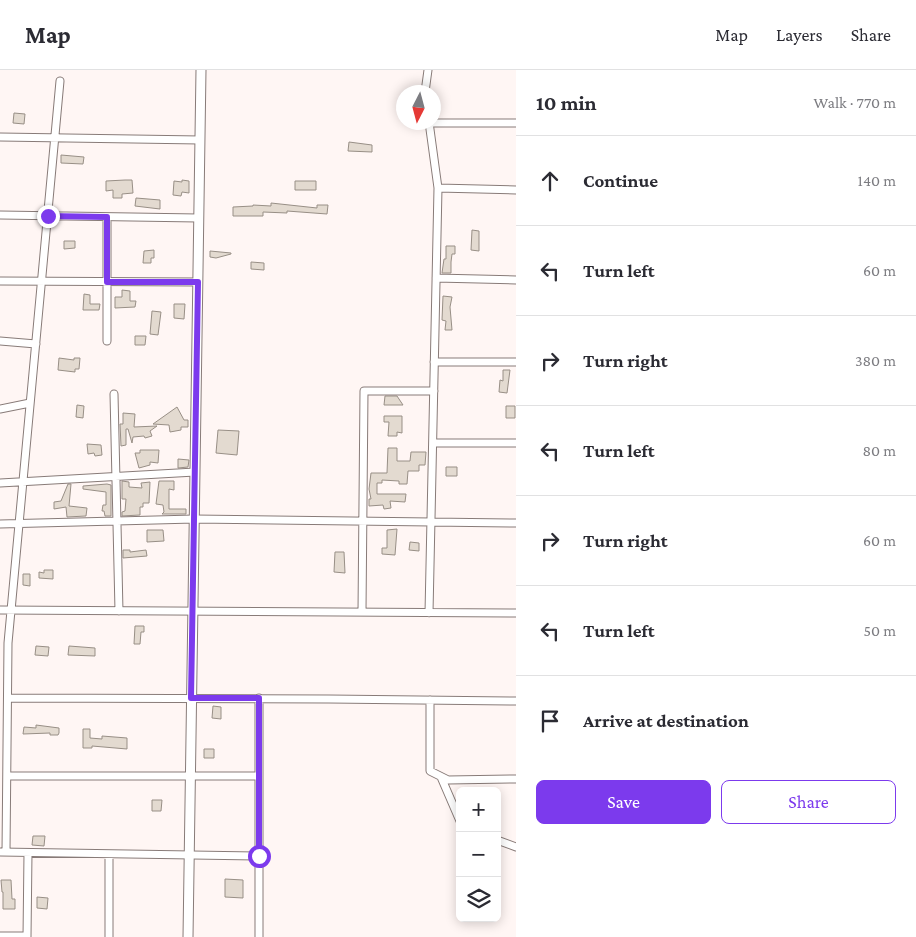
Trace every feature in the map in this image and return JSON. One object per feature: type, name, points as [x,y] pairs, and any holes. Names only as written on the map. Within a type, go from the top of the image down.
[{"type":"street","points":[[188,937],[201,70]]},
{"type":"street","points":[[426,85],[428,70]]},
{"type":"street","points":[[60,81],[8,642],[7,776],[3,852],[259,856]]},
{"type":"street","points":[[441,123],[516,123]]},
{"type":"street","points":[[430,130],[438,188],[430,613]]},
{"type":"street","points":[[0,137],[200,140]]},
{"type":"street","points":[[438,188],[516,190]]},
{"type":"street","points":[[0,215],[198,218]]},
{"type":"street","points":[[107,217],[107,341]]},
{"type":"street","points":[[436,278],[516,280]]},
{"type":"street","points":[[0,281],[198,282]]},
{"type":"street","points":[[0,341],[36,344]]},
{"type":"street","points":[[434,362],[516,362]]},
{"type":"street","points":[[362,612],[364,391],[434,391]]},
{"type":"street","points":[[114,394],[119,611]]},
{"type":"street","points":[[0,408],[30,403]]},
{"type":"street","points":[[433,443],[516,443]]},
{"type":"street","points":[[0,483],[195,472]]},
{"type":"street","points":[[0,524],[194,519],[516,523]]},
{"type":"street","points":[[0,610],[516,613]]},
{"type":"street","points":[[8,698],[516,701]]},
{"type":"street","points":[[259,698],[259,937]]},
{"type":"street","points":[[430,700],[430,771],[448,780],[516,779]]},
{"type":"street","points":[[7,776],[259,776]]},
{"type":"street","points":[[441,777],[456,812]]},
{"type":"street","points":[[501,842],[516,848]]},
{"type":"street","points":[[0,936],[27,937],[28,853]]},
{"type":"street","points":[[109,854],[109,937]]},
{"type":"building","points":[[14,113],[25,114],[24,124],[13,123]]},
{"type":"building","points":[[349,142],[372,145],[372,152],[348,151]]},
{"type":"building","points":[[61,155],[84,157],[83,164],[61,163]]},
{"type":"building","points":[[132,180],[133,193],[122,194],[122,198],[113,198],[113,190],[106,191],[106,181]]},
{"type":"building","points":[[182,180],[189,181],[189,193],[182,192],[181,196],[173,195],[174,181],[182,182]]},
{"type":"building","points":[[295,181],[316,181],[316,190],[295,190]]},
{"type":"building","points":[[136,198],[160,200],[160,209],[135,206]]},
{"type":"building","points":[[271,203],[317,208],[317,205],[328,205],[327,214],[287,211],[287,213],[263,212],[263,216],[233,216],[233,207],[271,206]]},
{"type":"building","points":[[472,230],[479,231],[479,251],[471,250]]},
{"type":"building","points":[[64,241],[75,241],[75,248],[64,249]]},
{"type":"building","points":[[446,246],[455,246],[455,254],[452,254],[451,273],[442,273],[444,259],[446,259]]},
{"type":"building","points":[[154,250],[154,258],[151,258],[151,263],[143,263],[144,251]]},
{"type":"building","points":[[210,251],[231,254],[216,258],[210,257]]},
{"type":"building","points":[[251,262],[264,263],[264,270],[251,269]]},
{"type":"building","points":[[122,290],[130,291],[130,301],[136,301],[135,307],[115,308],[115,297],[122,297]]},
{"type":"building","points":[[84,294],[90,295],[90,304],[100,304],[99,310],[83,310]]},
{"type":"building","points":[[443,296],[452,297],[450,307],[452,330],[445,330],[446,321],[442,320]]},
{"type":"building","points":[[174,304],[185,304],[184,319],[174,318]]},
{"type":"building","points":[[152,311],[161,312],[158,335],[150,334]]},
{"type":"building","points":[[135,336],[146,336],[145,345],[135,345]]},
{"type":"building","points":[[59,358],[74,360],[74,358],[80,358],[79,369],[75,369],[75,372],[58,370]]},
{"type":"building","points":[[503,370],[510,370],[507,393],[499,392],[500,380],[503,381]]},
{"type":"building","points":[[385,396],[397,396],[403,405],[384,405]]},
{"type":"building","points":[[77,405],[84,406],[83,418],[76,417]]},
{"type":"building","points":[[506,406],[515,406],[515,418],[506,418]]},
{"type":"building","points":[[177,407],[184,420],[188,420],[188,427],[181,427],[181,430],[170,432],[169,425],[153,424]]},
{"type":"building","points":[[123,413],[135,414],[134,427],[157,426],[150,431],[152,436],[145,438],[144,436],[133,437],[132,443],[128,429],[126,429],[126,445],[121,446],[120,424],[123,424]]},
{"type":"building","points":[[384,416],[402,416],[402,433],[397,432],[397,436],[388,436],[389,422],[384,422]]},
{"type":"building","points":[[218,430],[239,431],[237,455],[216,453]]},
{"type":"building","points":[[87,444],[101,445],[102,455],[88,454]]},
{"type":"building","points":[[388,448],[397,448],[397,461],[410,461],[411,452],[426,452],[425,465],[419,465],[419,471],[408,471],[407,484],[399,484],[399,481],[382,480],[382,483],[377,483],[377,494],[406,494],[405,502],[390,501],[391,508],[384,509],[383,505],[369,506],[369,499],[371,499],[369,489],[371,473],[387,473]]},
{"type":"building","points":[[140,450],[159,450],[158,463],[150,462],[150,465],[139,468],[135,453],[140,453]]},
{"type":"building","points":[[178,459],[189,460],[188,467],[178,468]]},
{"type":"building","points":[[446,467],[457,467],[457,476],[446,476]]},
{"type":"building","points":[[122,481],[129,482],[129,487],[142,488],[141,483],[150,482],[149,503],[143,503],[143,507],[140,507],[140,515],[122,516],[122,512],[125,511],[126,499],[122,499]]},
{"type":"building","points":[[159,481],[174,481],[174,490],[169,489],[169,509],[186,509],[186,514],[162,514],[164,512],[163,505],[156,504]]},
{"type":"building","points":[[68,484],[71,484],[69,506],[87,508],[86,516],[67,517],[66,507],[54,509],[54,502],[61,501]]},
{"type":"building","points":[[111,485],[111,516],[105,516],[104,511],[102,511],[103,505],[106,505],[106,492],[83,489],[83,486]]},
{"type":"building","points":[[397,529],[395,555],[382,554],[382,548],[387,548],[387,530]]},
{"type":"building","points":[[147,530],[163,530],[164,541],[147,542]]},
{"type":"building","points":[[410,542],[419,543],[419,551],[409,550]]},
{"type":"building","points":[[123,550],[130,550],[130,552],[146,550],[147,556],[123,558]]},
{"type":"building","points":[[335,552],[344,552],[345,573],[334,572]]},
{"type":"building","points":[[44,570],[53,570],[53,579],[39,578],[39,572],[44,573]]},
{"type":"building","points":[[23,574],[30,574],[30,586],[23,585]]},
{"type":"building","points":[[135,626],[144,626],[144,632],[141,632],[140,644],[134,644]]},
{"type":"building","points":[[36,646],[49,647],[48,656],[35,655]]},
{"type":"building","points":[[69,646],[95,648],[95,656],[68,655]]},
{"type":"building","points":[[213,706],[221,707],[221,719],[212,718]]},
{"type":"building","points":[[36,725],[59,728],[59,733],[58,735],[50,735],[50,733],[23,734],[24,727],[36,728]]},
{"type":"building","points":[[83,729],[90,729],[90,738],[102,739],[102,736],[127,738],[127,749],[92,746],[92,748],[83,748]]},
{"type":"building","points":[[204,749],[214,749],[214,758],[204,758]]},
{"type":"building","points":[[152,800],[162,800],[161,811],[152,811]]},
{"type":"building","points":[[33,836],[45,836],[44,846],[32,845]]},
{"type":"building","points":[[225,879],[243,880],[243,898],[225,897]]},
{"type":"building","points":[[1,880],[11,880],[12,899],[15,899],[15,909],[3,909]]},
{"type":"building","points":[[37,897],[48,898],[47,909],[37,908]]},
{"type":"route","points":[[48,216],[107,217],[107,282],[198,282],[191,698],[259,698],[259,856]]}]
